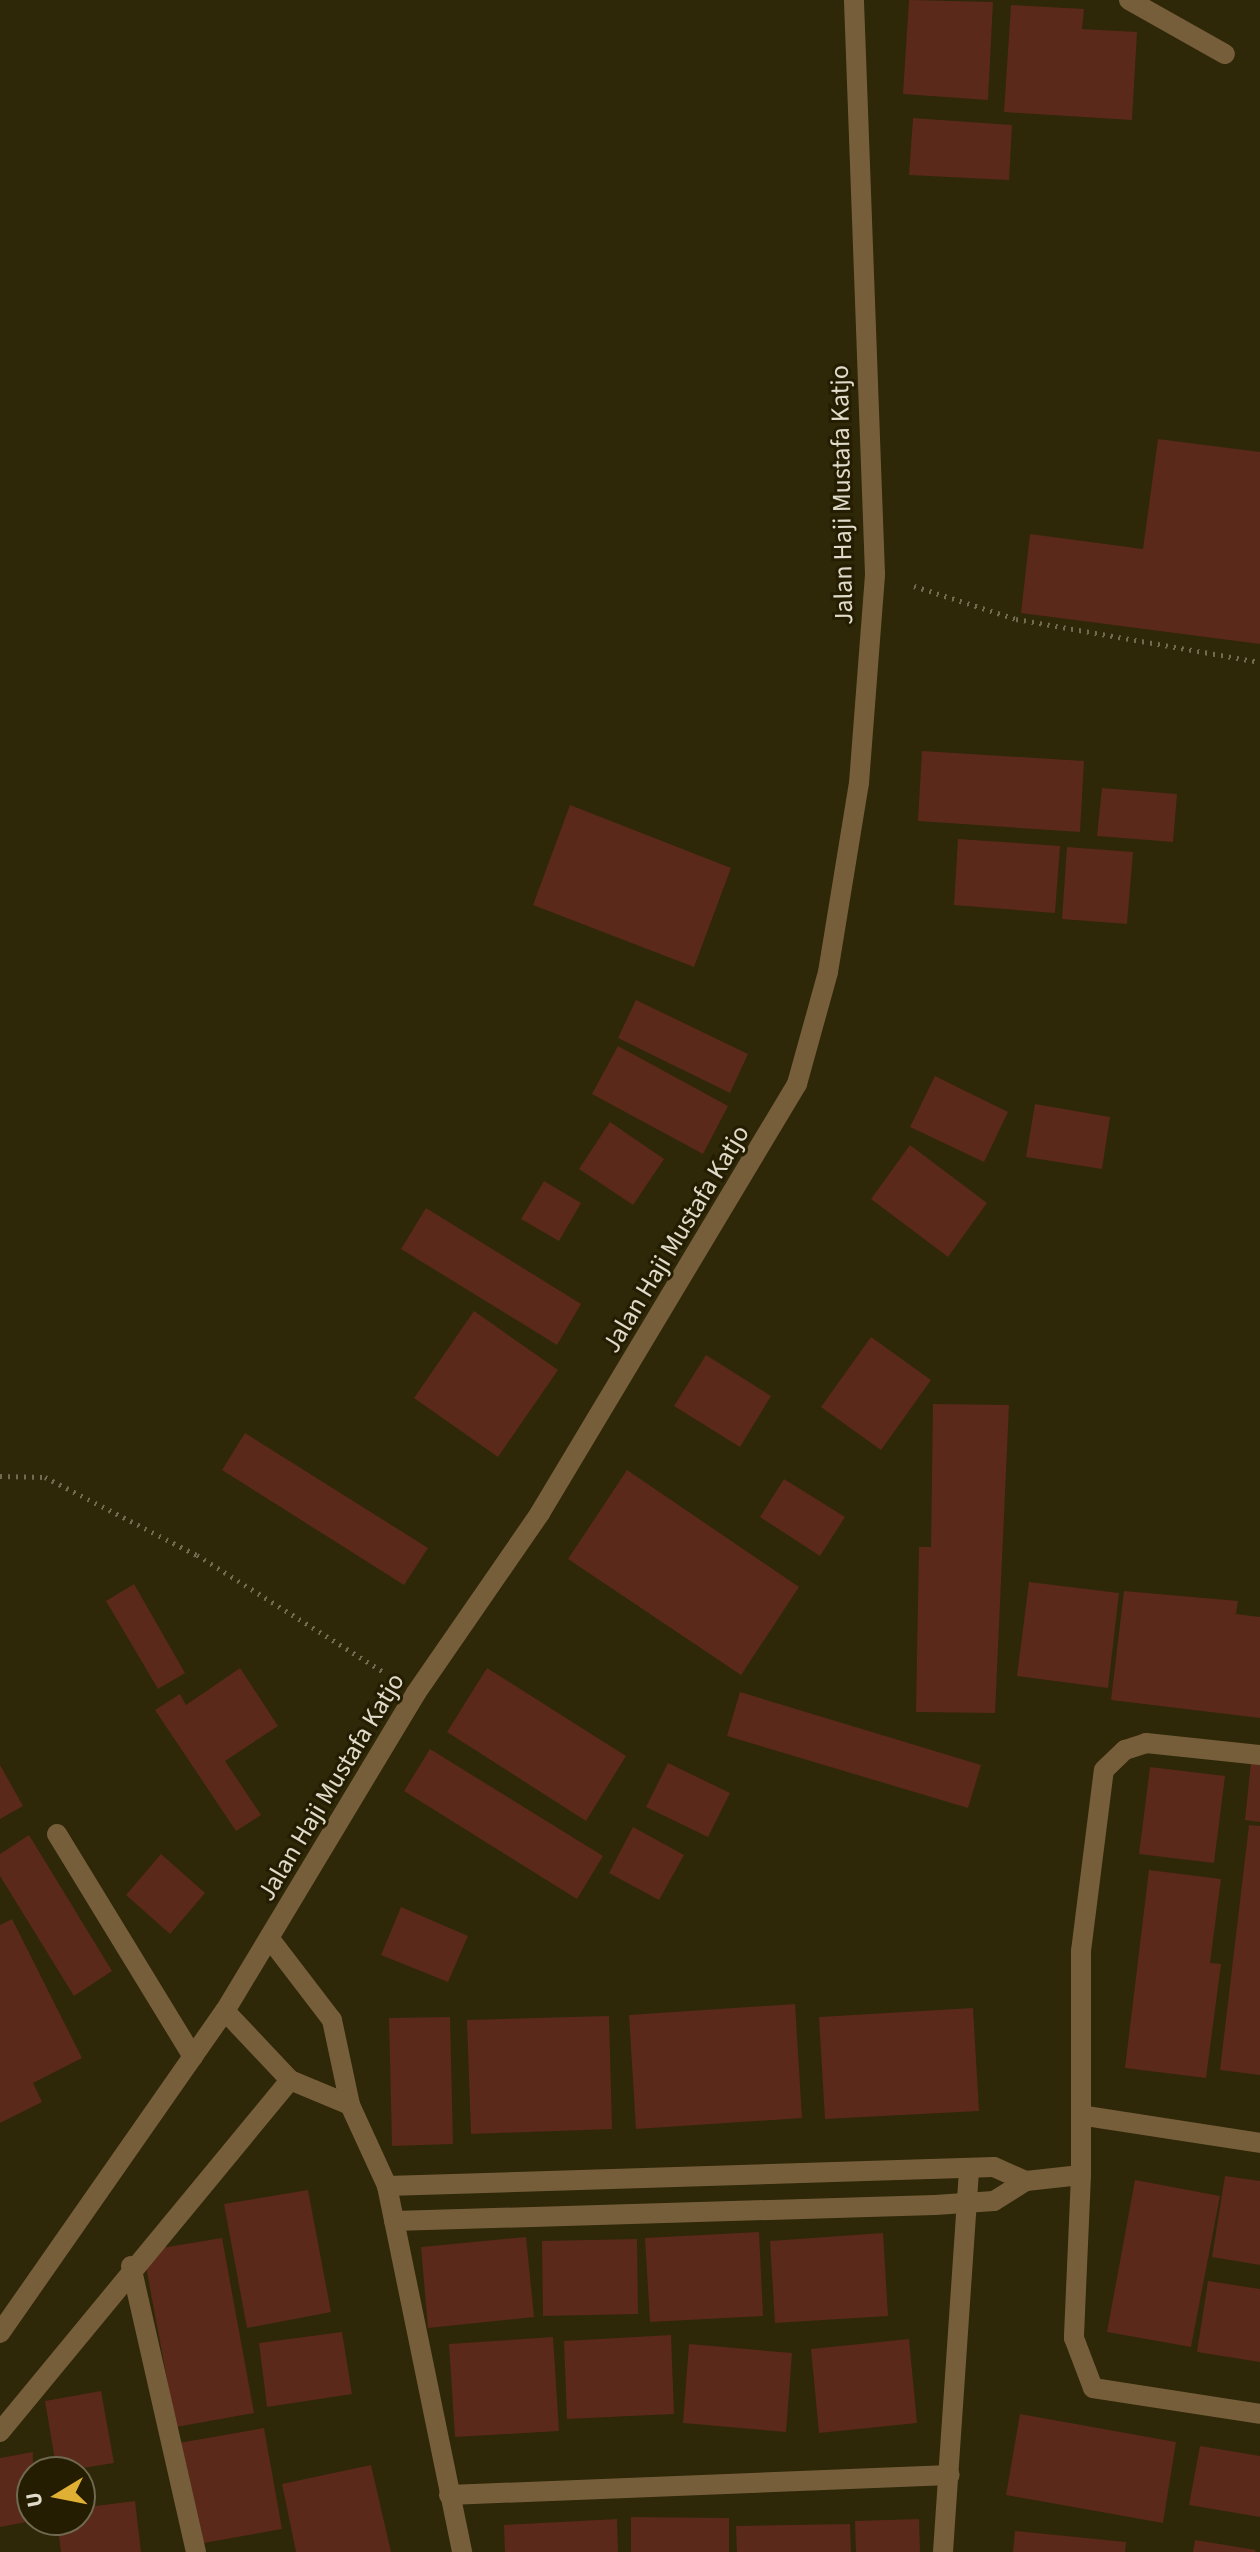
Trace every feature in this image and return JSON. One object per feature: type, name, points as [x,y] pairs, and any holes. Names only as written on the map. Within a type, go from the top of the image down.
[{"type":"street","name":"Jalan Haji Mustafa Katjo","points":[[0,2333],[225,2011],[416,1693],[540,1513],[797,1084],[828,972],[859,783],[875,574],[854,0]]},
{"type":"street","points":[[1129,0],[1225,54]]},
{"type":"street","points":[[1260,1755],[1146,1743],[1125,1750],[1104,1770],[1081,1951],[1086,2116],[1074,2338],[1093,2388],[1260,2414]]},
{"type":"street","points":[[57,1834],[193,2057]]},
{"type":"street","points":[[270,1939],[332,2020],[350,2105],[387,2186],[462,2552]]},
{"type":"street","points":[[225,2011],[290,2080],[350,2105]]},
{"type":"street","points":[[0,2432],[131,2266],[290,2080]]},
{"type":"street","points":[[1086,2116],[1260,2143]]},
{"type":"street","points":[[387,2186],[994,2167],[1026,2181]]},
{"type":"street","points":[[943,2552],[970,2203],[969,2169]]},
{"type":"street","points":[[394,2221],[970,2203],[994,2201],[1026,2181],[1081,2175]]},
{"type":"street","points":[[131,2266],[196,2552]]},
{"type":"street","points":[[449,2495],[950,2475]]},
{"type":"path","points":[[875,574],[1016,619],[1260,662]]},
{"type":"path","points":[[0,1476],[45,1477],[197,1555],[416,1693]]},
{"type":"building","points":[[909,0],[993,2],[988,100],[903,94]]},
{"type":"building","points":[[1011,5],[1084,9],[1082,29],[1137,32],[1132,120],[1004,112]]},
{"type":"building","points":[[913,118],[1012,125],[1009,180],[909,175]]},
{"type":"building","points":[[1158,439],[1260,452],[1260,644],[1021,613],[1030,534],[1143,549]]},
{"type":"building","points":[[922,751],[1084,761],[1080,832],[918,821]]},
{"type":"building","points":[[1102,788],[1177,794],[1173,842],[1097,836]]},
{"type":"building","points":[[570,805],[731,868],[694,967],[533,905]]},
{"type":"building","points":[[958,839],[1060,846],[1055,913],[954,905]]},
{"type":"building","points":[[1067,847],[1133,852],[1127,924],[1062,919]]},
{"type":"building","points":[[636,1000],[748,1054],[730,1093],[618,1038]]},
{"type":"building","points":[[618,1046],[728,1106],[703,1154],[592,1094]]},
{"type":"building","points":[[935,1076],[1008,1112],[984,1162],[910,1127]]},
{"type":"building","points":[[1035,1104],[1110,1117],[1102,1169],[1026,1157]]},
{"type":"building","points":[[610,1122],[664,1159],[633,1205],[579,1169]]},
{"type":"building","points":[[910,1145],[987,1203],[948,1257],[871,1199]]},
{"type":"building","points":[[544,1181],[581,1203],[559,1241],[521,1219]]},
{"type":"building","points":[[426,1208],[581,1304],[557,1345],[401,1249]]},
{"type":"building","points":[[474,1311],[558,1370],[498,1457],[414,1398]]},
{"type":"building","points":[[871,1337],[931,1380],[881,1450],[821,1407]]},
{"type":"building","points":[[706,1355],[771,1396],[740,1447],[674,1406]]},
{"type":"building","points":[[933,1404],[1009,1405],[995,1713],[916,1712],[919,1547],[931,1547]]},
{"type":"building","points":[[245,1433],[428,1548],[404,1585],[222,1470]]},
{"type":"building","points":[[627,1470],[799,1587],[741,1675],[568,1559]]},
{"type":"building","points":[[784,1479],[845,1517],[820,1556],[760,1517]]},
{"type":"building","points":[[1029,1582],[1119,1593],[1108,1688],[1017,1676]]},
{"type":"building","points":[[134,1584],[185,1673],[158,1689],[106,1601]]},
{"type":"building","points":[[1124,1591],[1238,1601],[1236,1614],[1260,1617],[1260,1718],[1111,1700]]},
{"type":"building","points":[[240,1668],[278,1726],[225,1761],[261,1815],[236,1831],[155,1710],[180,1694],[186,1705]]},
{"type":"building","points":[[487,1668],[626,1756],[586,1821],[447,1732]]},
{"type":"building","points":[[740,1692],[981,1765],[968,1808],[727,1736]]},
{"type":"building","points":[[430,1749],[603,1856],[577,1899],[404,1791]]},
{"type":"building","points":[[1251,1762],[1260,1763],[1260,1822],[1245,1820]]},
{"type":"building","points":[[668,1763],[730,1793],[708,1837],[646,1807]]},
{"type":"building","points":[[0,1765],[23,1806],[0,1819]]},
{"type":"building","points":[[1150,1767],[1225,1776],[1214,1863],[1139,1854]]},
{"type":"building","points":[[1249,1825],[1260,1826],[1260,2075],[1220,2070]]},
{"type":"building","points":[[633,1827],[684,1855],[659,1900],[609,1873]]},
{"type":"building","points":[[29,1835],[112,1971],[74,1996],[0,1876],[0,1854]]},
{"type":"building","points":[[161,1854],[205,1893],[170,1934],[126,1895]]},
{"type":"building","points":[[1149,1870],[1221,1879],[1210,1963],[1221,1964],[1206,2078],[1125,2068]]},
{"type":"building","points":[[401,1907],[468,1936],[448,1982],[381,1955]]},
{"type":"building","points":[[12,1919],[82,2058],[33,2083],[42,2102],[0,2123],[0,1925]]},
{"type":"building","points":[[795,2004],[802,2118],[636,2129],[629,2015]]},
{"type":"building","points":[[973,2008],[979,2111],[825,2119],[819,2017]]},
{"type":"building","points":[[609,2016],[612,2129],[471,2134],[467,2020]]},
{"type":"building","points":[[450,2017],[453,2144],[392,2146],[389,2018]]},
{"type":"building","points":[[1225,2176],[1260,2181],[1260,2265],[1212,2257]]},
{"type":"building","points":[[1135,2180],[1220,2196],[1191,2347],[1107,2332]]},
{"type":"building","points":[[308,2190],[331,2312],[247,2328],[224,2204]]},
{"type":"building","points":[[759,2232],[763,2316],[650,2322],[645,2238]]},
{"type":"building","points":[[883,2233],[888,2316],[775,2323],[770,2241]]},
{"type":"building","points":[[526,2237],[534,2317],[428,2328],[421,2247]]},
{"type":"building","points":[[222,2238],[254,2413],[176,2427],[143,2251]]},
{"type":"building","points":[[637,2239],[638,2314],[543,2316],[542,2241]]},
{"type":"building","points":[[1208,2281],[1260,2289],[1260,2362],[1197,2352]]},
{"type":"building","points":[[342,2332],[352,2394],[267,2407],[259,2343]]},
{"type":"building","points":[[671,2335],[674,2414],[567,2419],[564,2341]]},
{"type":"building","points":[[553,2337],[559,2431],[455,2437],[449,2344]]},
{"type":"building","points":[[909,2339],[917,2423],[819,2433],[811,2349]]},
{"type":"building","points":[[689,2344],[792,2353],[786,2432],[683,2423]]},
{"type":"building","points":[[101,2391],[114,2463],[96,2466],[96,2456],[54,2456],[45,2401]]},
{"type":"building","points":[[1020,2414],[1176,2442],[1163,2523],[1006,2495]]},
{"type":"building","points":[[264,2428],[282,2529],[198,2544],[179,2443]]},
{"type":"building","points":[[1200,2446],[1260,2456],[1260,2517],[1189,2505]]},
{"type":"building","points":[[33,2452],[33,2456],[16,2456],[16,2524],[0,2527],[0,2458]]},
{"type":"building","points":[[371,2465],[391,2552],[296,2552],[282,2484]]},
{"type":"building","points":[[135,2501],[141,2552],[61,2552],[59,2536],[96,2536],[96,2506]]},
{"type":"building","points":[[631,2517],[729,2518],[729,2552],[631,2552]]},
{"type":"building","points":[[617,2519],[618,2552],[505,2552],[504,2525]]},
{"type":"building","points":[[919,2519],[920,2552],[856,2552],[855,2521]]},
{"type":"building","points":[[850,2524],[851,2552],[737,2552],[736,2526]]},
{"type":"building","points":[[1015,2531],[1126,2542],[1125,2552],[1013,2552]]},
{"type":"building","points":[[1195,2540],[1256,2550],[1193,2552]]}]
